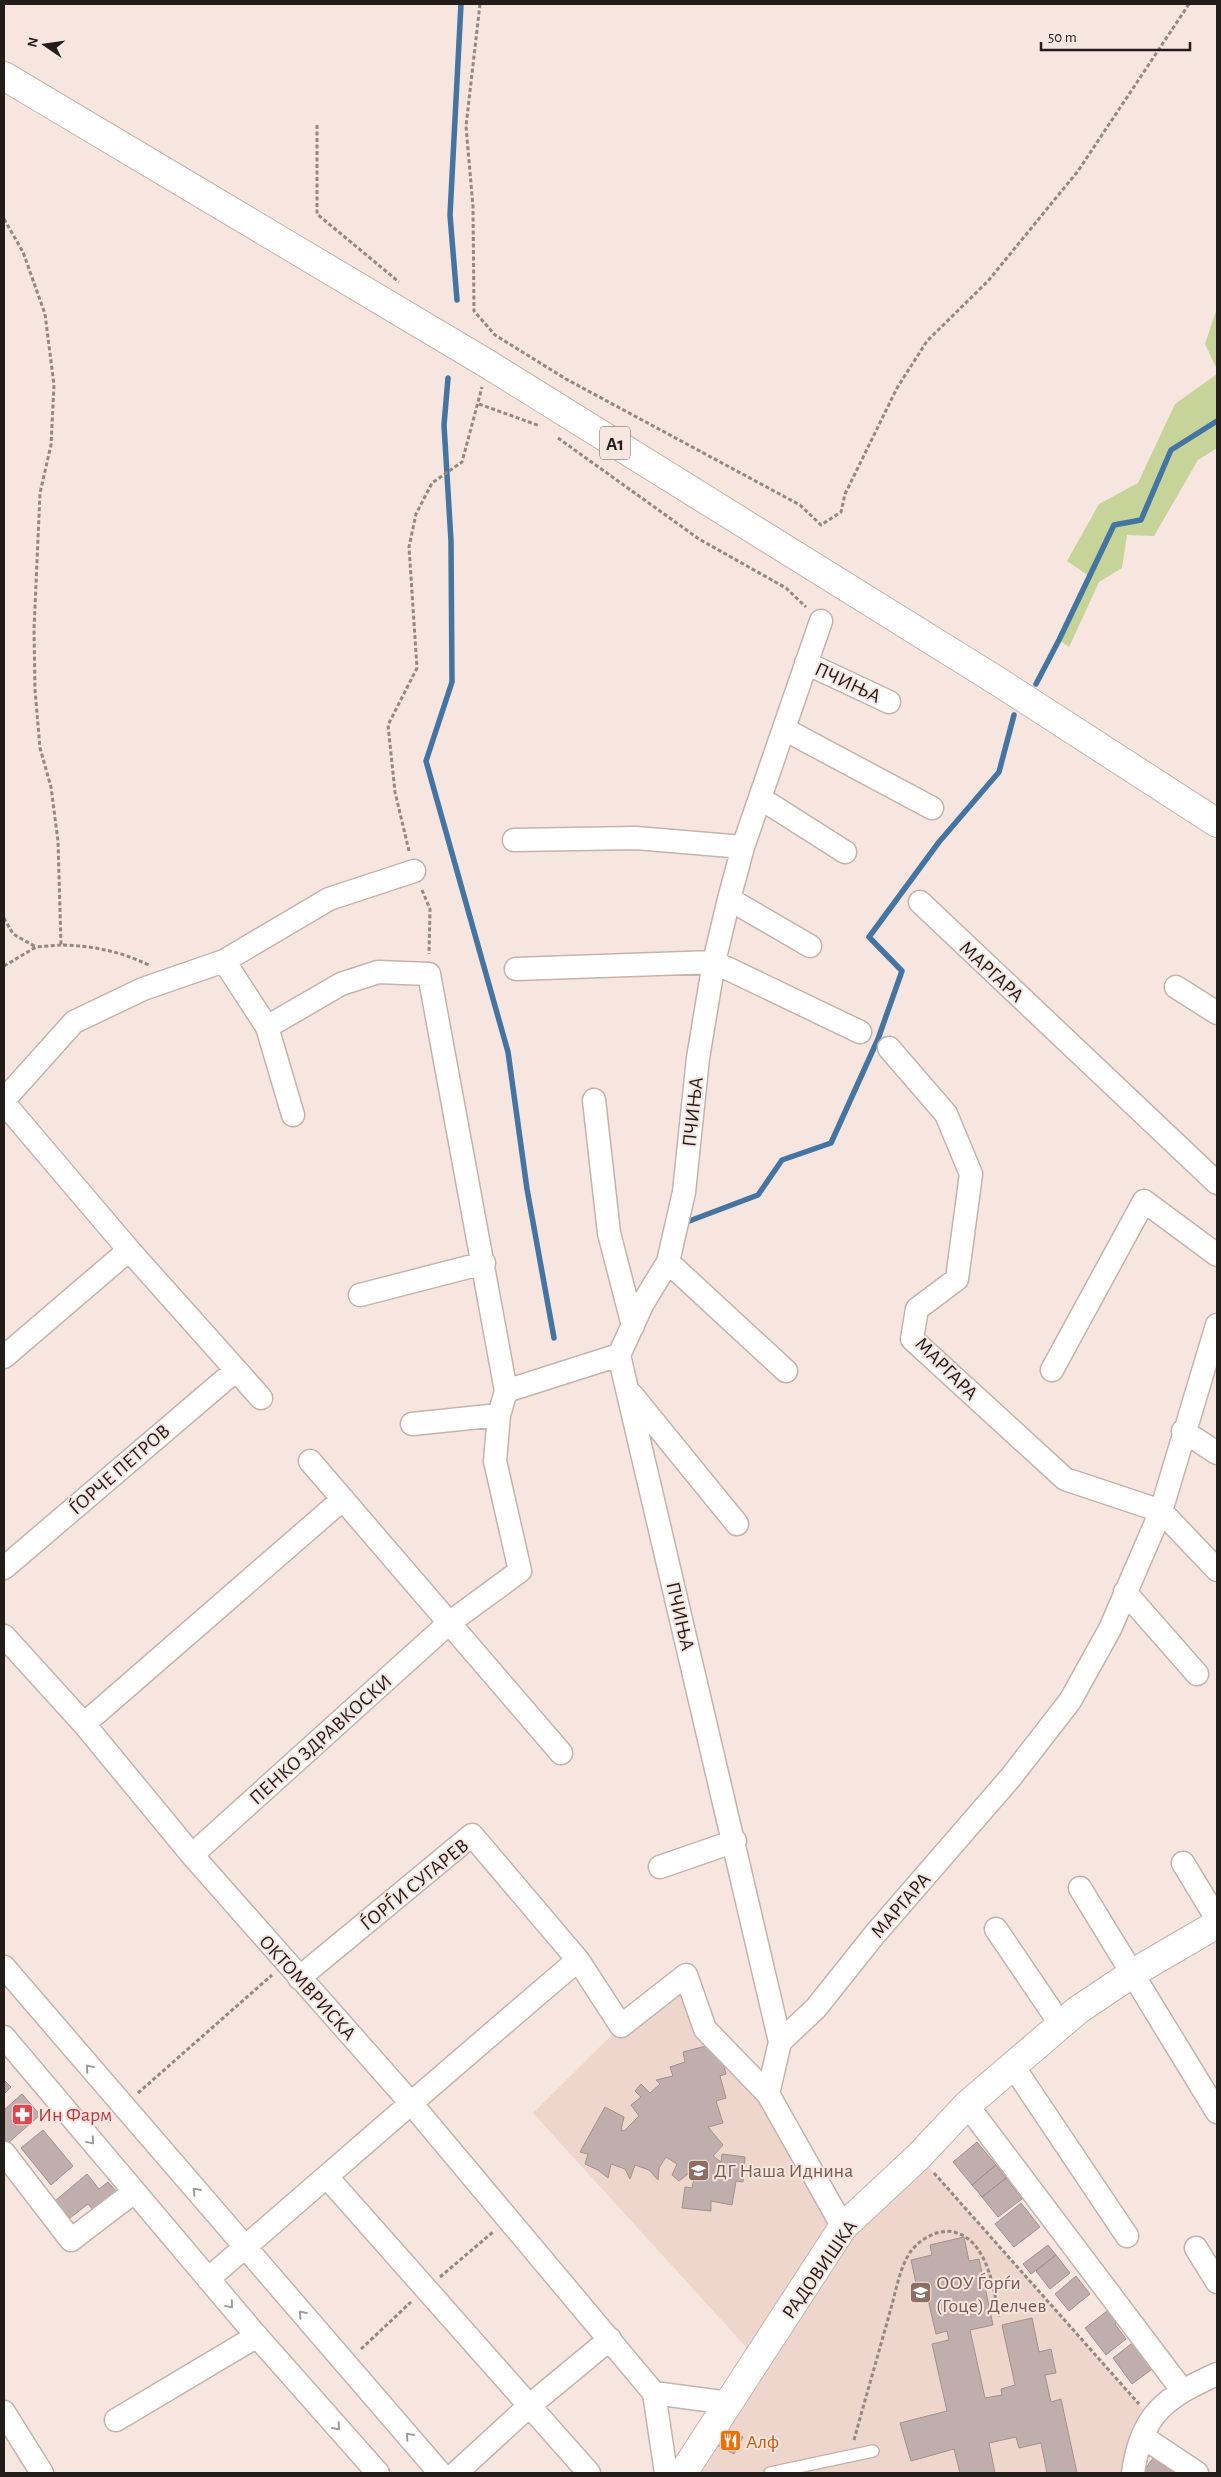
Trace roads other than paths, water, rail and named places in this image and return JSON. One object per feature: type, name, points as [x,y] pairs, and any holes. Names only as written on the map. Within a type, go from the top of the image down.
[{"type":"main road","name":"A1","points":[[4,76],[486,363],[999,682],[1217,823]]},
{"type":"main road","name":"РАДОВИШКА","points":[[683,2473],[843,2227],[919,2156],[967,2105],[1078,2010],[1133,1973],[1217,1924]]},
{"type":"street","name":"ПЧИЊА","points":[[780,2042],[735,1841],[619,1355],[668,1262],[684,1192],[698,1058],[714,962],[729,899],[743,847],[821,621]]},
{"type":"street","name":"ПЧИЊА","points":[[806,663],[889,702]]},
{"type":"street","points":[[784,729],[932,808]]},
{"type":"street","points":[[760,798],[846,852]]},
{"type":"street","points":[[514,840],[636,838],[743,847]]},
{"type":"street","points":[[261,1398],[129,1250],[4,1101],[74,1022],[143,989],[224,961],[329,899],[414,871]]},
{"type":"street","points":[[729,899],[810,946]]},
{"type":"street","name":"МАРГАРА","points":[[920,902],[1217,1183]]},
{"type":"street","points":[[224,961],[267,1027],[293,1115]]},
{"type":"street","points":[[516,968],[714,962],[860,1032]]},
{"type":"street","points":[[267,1027],[341,984],[378,972],[429,974],[484,1263],[506,1391],[499,1416],[495,1461],[520,1571],[449,1623]]},
{"type":"street","points":[[1176,987],[1217,1013]]},
{"type":"street","name":"МАРГАРА","points":[[888,1048],[946,1114],[971,1174],[957,1279],[917,1309],[912,1339],[1064,1479],[1161,1511],[1217,1570]]},
{"type":"street","points":[[594,1100],[608,1233],[633,1326]]},
{"type":"street","points":[[1052,1370],[1144,1201],[1217,1255]]},
{"type":"street","points":[[4,1357],[129,1250]]},
{"type":"street","points":[[668,1262],[786,1371]]},
{"type":"street","points":[[360,1295],[484,1263]]},
{"type":"street","name":"МАРГАРА","points":[[780,2042],[816,2008],[875,1934],[1011,1777],[1070,1701],[1110,1629],[1161,1511],[1183,1431],[1215,1338]]},
{"type":"street","points":[[506,1391],[619,1355]]},
{"type":"street","name":"ЃОРЧЕ ПЕТРОВ","points":[[4,1568],[235,1370]]},
{"type":"street","name":"ПЧИЊА","points":[[627,1390],[737,1524]]},
{"type":"street","points":[[412,1424],[499,1416]]},
{"type":"street","points":[[1183,1431],[1217,1454]]},
{"type":"street","points":[[310,1461],[561,1753]]},
{"type":"street","points":[[84,1724],[343,1500]]},
{"type":"street","points":[[1125,1592],[1197,1674]]},
{"type":"street","name":"ПЕНКО ЗДРАВКОСКИ","points":[[192,1854],[449,1623]]},
{"type":"street","name":"ОКТОМВРИСКА","points":[[4,1636],[84,1724],[192,1854],[410,2102],[654,2393]]},
{"type":"street","name":"ЃОРЃИ СУГАРЕВ","points":[[293,1970],[472,1835],[578,1960],[621,2026],[686,1975],[705,2029],[768,2094]]},
{"type":"street","points":[[660,1867],[735,1841]]},
{"type":"street","points":[[1183,1863],[1217,1919]]},
{"type":"street","points":[[1080,1888],[1217,2112]]},
{"type":"street","points":[[996,1929],[1061,2025]]},
{"type":"street","points":[[208,2279],[327,2177],[410,2102],[578,1960]]},
{"type":"street","points":[[4,1967],[122,2107],[440,2473]]},
{"type":"street","points":[[4,2037],[256,2336],[378,2473]]},
{"type":"street","points":[[780,2042],[768,2094],[843,2227]]},
{"type":"street","points":[[1012,2066],[1127,2236]]},
{"type":"street","points":[[967,2105],[1182,2390]]},
{"type":"street","points":[[4,2153],[71,2240],[134,2192]]},
{"type":"street","points":[[327,2177],[589,2473]]},
{"type":"street","points":[[1196,2248],[1217,2282]]},
{"type":"street","points":[[116,2420],[256,2336]]},
{"type":"street","points":[[456,2473],[529,2406],[610,2339]]},
{"type":"street","points":[[1133,2473],[1135,2456],[1147,2427],[1182,2390],[1217,2374]]},
{"type":"street","points":[[666,2473],[654,2393],[729,2403]]},
{"type":"street","points":[[4,2412],[42,2473]]},
{"type":"street","points":[[1147,2427],[1197,2473]]},
{"type":"lane","points":[[770,2473],[873,2451]]},
{"type":"waterway","points":[[457,300],[450,215],[461,4]]},
{"type":"waterway","points":[[448,378],[444,425],[451,541],[452,682],[426,761],[508,1052],[527,1189],[554,1338]]},
{"type":"waterway","points":[[1036,684],[1114,525],[1141,520],[1171,450],[1217,421]]},
{"type":"waterway","points":[[684,1223],[758,1195],[782,1160],[831,1143],[878,1039],[902,971],[869,937],[939,842],[999,772],[1014,715]]},
{"type":"place","name":"Ин Фарм","points":[[22,2114]]},
{"type":"place","name":"ДГ Наша Иднина","points":[[698,2170]]},
{"type":"place","name":"ООУ Ѓорѓи (Гоце) Делчев","points":[[920,2293]]},
{"type":"place","name":"Алф","points":[[730,2441]]}]
